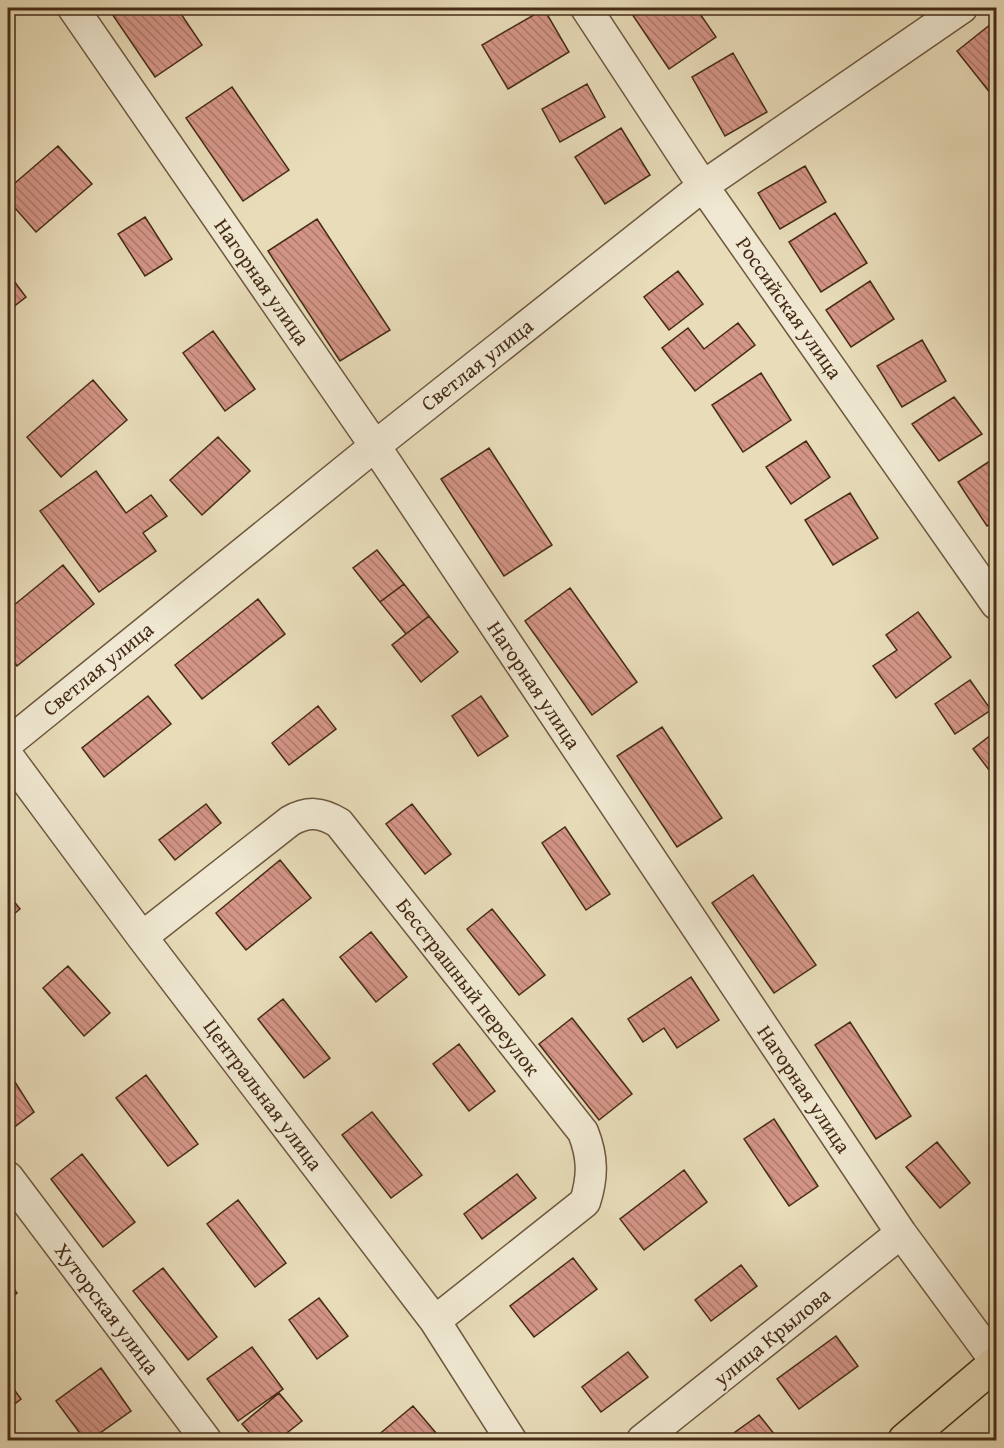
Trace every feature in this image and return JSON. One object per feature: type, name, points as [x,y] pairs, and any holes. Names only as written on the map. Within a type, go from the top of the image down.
[{"type":"main road","points":[[904,1440],[996,1362]]},
{"type":"street","name":"Нагорная улица","points":[[73,8],[375,446],[901,1233],[996,1362]]},
{"type":"street","name":"Российская улица","points":[[586,8],[703,186],[996,604]]},
{"type":"street","name":"Светлая улица","points":[[8,743],[375,446],[703,186],[962,8]]},
{"type":"street","name":"Центральная улица","points":[[8,756],[142,937],[435,1321],[511,1440]]},
{"type":"street","name":"Бесстрашный переулок","points":[[142,937],[290,821],[302,814],[316,813],[328,816],[339,823],[583,1132],[592,1166],[591,1184],[585,1202],[435,1321]]},
{"type":"street","name":"Хуторская улица","points":[[8,1177],[206,1440]]},
{"type":"street","name":"улица Крылова","points":[[642,1440],[901,1233]]},
{"type":"building","points":[[108,8],[177,8],[202,45],[155,77]]},
{"type":"building","points":[[636,8],[696,8],[716,37],[669,69],[630,11]]},
{"type":"building","points":[[544,9],[569,52],[508,89],[482,45]]},
{"type":"building","points":[[996,20],[996,90],[991,94],[957,51]]},
{"type":"building","points":[[733,53],[767,112],[725,136],[692,77]]},
{"type":"building","points":[[587,84],[605,117],[560,142],[542,109]]},
{"type":"building","points":[[232,87],[289,170],[243,201],[186,118]]},
{"type":"building","points":[[621,128],[650,175],[605,204],[575,157]]},
{"type":"building","points":[[58,146],[92,184],[36,232],[8,200],[8,189]]},
{"type":"building","points":[[805,166],[826,202],[780,229],[758,193]]},
{"type":"building","points":[[835,213],[867,263],[821,292],[789,242]]},
{"type":"building","points":[[145,217],[172,259],[145,276],[118,234]]},
{"type":"building","points":[[317,219],[390,330],[340,361],[268,251]]},
{"type":"building","points":[[678,271],[703,304],[669,330],[644,297]]},
{"type":"building","points":[[8,273],[26,297],[8,311]]},
{"type":"building","points":[[870,281],[894,319],[851,347],[826,310]]},
{"type":"building","points":[[738,323],[755,345],[695,391],[662,348],[688,328],[704,349]]},
{"type":"building","points":[[213,331],[255,389],[225,411],[183,353]]},
{"type":"building","points":[[922,340],[946,381],[902,407],[877,366]]},
{"type":"building","points":[[761,373],[791,420],[743,452],[712,405]]},
{"type":"building","points":[[93,380],[127,420],[61,477],[27,437]]},
{"type":"building","points":[[954,397],[982,434],[939,461],[912,424]]},
{"type":"building","points":[[218,437],[250,471],[202,515],[170,480]]},
{"type":"building","points":[[806,441],[830,477],[791,504],[766,467]]},
{"type":"building","points":[[489,448],[552,545],[504,576],[441,479]]},
{"type":"building","points":[[996,457],[996,520],[987,526],[958,482]]},
{"type":"building","points":[[96,471],[126,513],[151,495],[167,516],[143,533],[156,551],[99,592],[40,511]]},
{"type":"building","points":[[850,493],[878,538],[833,565],[805,520]]},
{"type":"building","points":[[377,550],[404,584],[380,602],[353,568]]},
{"type":"building","points":[[63,565],[94,604],[17,666],[8,654],[8,610]]},
{"type":"building","points":[[404,584],[429,616],[406,634],[380,602]]},
{"type":"building","points":[[570,588],[637,682],[592,715],[525,621]]},
{"type":"building","points":[[258,599],[285,634],[202,699],[175,665]]},
{"type":"building","points":[[918,612],[951,657],[896,698],[873,666],[897,650],[886,635]]},
{"type":"building","points":[[429,616],[458,652],[421,682],[392,645]]},
{"type":"building","points":[[970,680],[991,710],[955,734],[935,704]]},
{"type":"building","points":[[148,696],[171,724],[104,777],[82,748]]},
{"type":"building","points":[[481,696],[508,736],[478,756],[452,716]]},
{"type":"building","points":[[318,706],[336,729],[289,765],[272,743]]},
{"type":"building","points":[[662,727],[722,818],[677,847],[617,756]]},
{"type":"building","points":[[996,731],[996,779],[973,749]]},
{"type":"building","points":[[206,804],[221,823],[175,860],[159,840]]},
{"type":"building","points":[[412,804],[451,854],[425,874],[386,824]]},
{"type":"building","points":[[565,827],[610,894],[586,910],[542,843]]},
{"type":"building","points":[[280,860],[311,898],[246,950],[216,913]]},
{"type":"building","points":[[753,875],[816,965],[774,993],[712,903]]},
{"type":"building","points":[[8,894],[20,909],[8,919]]},
{"type":"building","points":[[492,909],[545,975],[519,995],[467,929]]},
{"type":"building","points":[[371,932],[407,977],[376,1002],[340,957]]},
{"type":"building","points":[[68,966],[110,1013],[84,1036],[43,988]]},
{"type":"building","points":[[691,977],[719,1020],[677,1048],[664,1028],[643,1042],[628,1019]]},
{"type":"building","points":[[283,999],[330,1058],[304,1078],[258,1019]]},
{"type":"building","points":[[572,1018],[632,1094],[599,1120],[539,1044]]},
{"type":"building","points":[[850,1022],[911,1116],[876,1139],[815,1045]]},
{"type":"building","points":[[459,1044],[495,1091],[469,1111],[433,1064]]},
{"type":"building","points":[[8,1071],[34,1112],[8,1132]]},
{"type":"building","points":[[146,1075],[198,1144],[168,1166],[116,1098]]},
{"type":"building","points":[[372,1112],[422,1175],[391,1198],[342,1135]]},
{"type":"building","points":[[774,1119],[818,1186],[789,1206],[744,1139]]},
{"type":"building","points":[[937,1142],[970,1183],[940,1208],[906,1167]]},
{"type":"building","points":[[82,1154],[135,1222],[103,1247],[51,1179]]},
{"type":"building","points":[[684,1170],[707,1202],[644,1250],[620,1219]]},
{"type":"building","points":[[517,1174],[536,1198],[482,1239],[464,1214]]},
{"type":"building","points":[[238,1200],[286,1263],[255,1287],[207,1224]]},
{"type":"building","points":[[573,1258],[597,1289],[534,1337],[510,1306]]},
{"type":"building","points":[[741,1265],[757,1286],[711,1321],[695,1300]]},
{"type":"building","points":[[163,1268],[217,1337],[188,1360],[133,1291]]},
{"type":"building","points":[[8,1281],[17,1293],[8,1300]]},
{"type":"building","points":[[319,1298],[348,1336],[317,1359],[289,1320]]},
{"type":"building","points":[[836,1336],[858,1366],[799,1409],[777,1379]]},
{"type":"building","points":[[252,1347],[283,1389],[238,1421],[207,1379]]},
{"type":"building","points":[[628,1352],[648,1377],[601,1412],[582,1387]]},
{"type":"building","points":[[101,1368],[131,1411],[90,1440],[85,1440],[56,1401]]},
{"type":"building","points":[[8,1381],[21,1399],[8,1409]]},
{"type":"building","points":[[279,1393],[302,1421],[278,1440],[256,1440],[242,1424]]},
{"type":"building","points":[[413,1406],[436,1433],[427,1440],[380,1440],[377,1436]]},
{"type":"building","points":[[759,1415],[779,1440],[724,1440]]},
{"type":"building","points":[[10,1426],[20,1440],[8,1440]]}]
